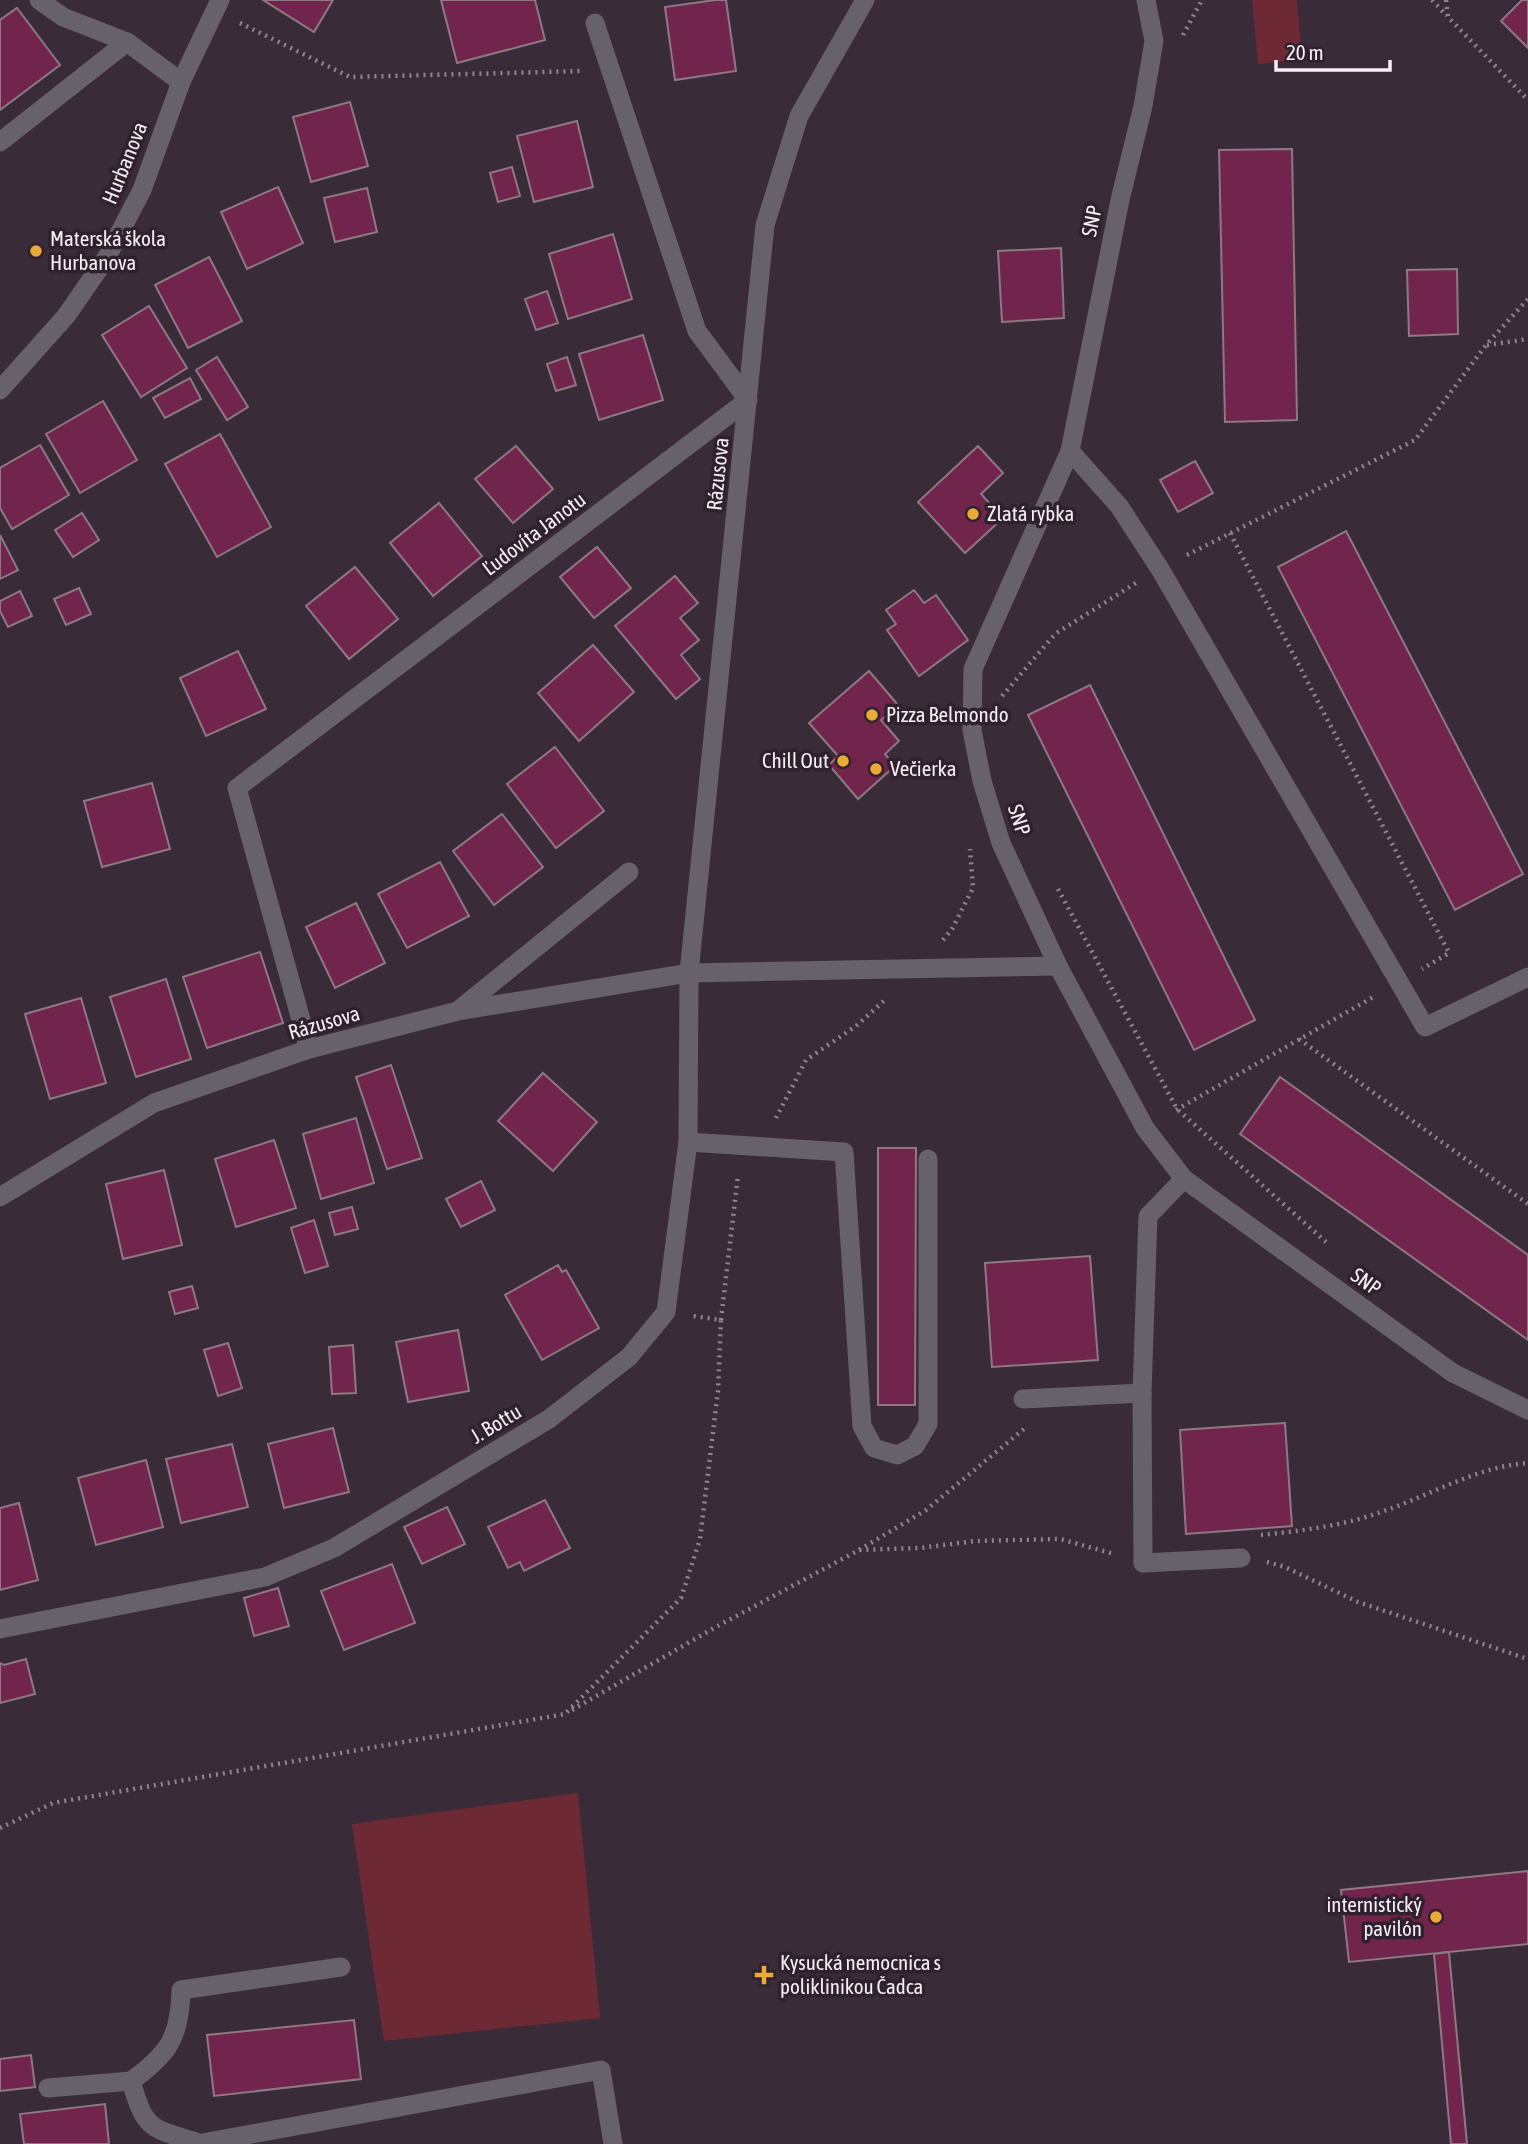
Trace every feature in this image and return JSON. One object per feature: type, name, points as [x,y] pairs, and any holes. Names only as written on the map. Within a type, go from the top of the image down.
[{"type":"street","points":[[39,0],[62,17],[127,42],[181,82]]},
{"type":"street","name":"Rázusova","points":[[690,973],[765,225],[799,116],[865,0]]},
{"type":"street","name":"SNP","points":[[1146,0],[1154,41],[1145,93],[1119,200],[1070,451],[973,669],[972,730],[982,780],[1001,843],[1058,966],[1145,1128],[1185,1179],[1453,1373],[1528,1410]]},
{"type":"street","name":"Hurbanova","points":[[0,390],[66,316],[107,257],[142,190],[181,82],[216,8]]},
{"type":"street","points":[[595,23],[698,331],[748,400]]},
{"type":"street","points":[[0,142],[127,42]]},
{"type":"street","name":"Ľudovíta Janotu","points":[[309,1049],[237,788],[748,400]]},
{"type":"street","points":[[1070,451],[1119,506],[1160,569],[1425,1027],[1528,977]]},
{"type":"street","points":[[458,1010],[629,872]]},
{"type":"street","name":"Rázusova","points":[[0,1197],[154,1103],[309,1049],[458,1010],[690,973],[1058,966]]},
{"type":"street","points":[[666,1312],[688,1142],[690,973]]},
{"type":"street","points":[[688,1142],[844,1152],[862,1426],[874,1448],[897,1455],[915,1446],[928,1424],[929,1159]]},
{"type":"street","points":[[1185,1179],[1148,1216],[1142,1393],[1143,1563],[1241,1558]]},
{"type":"street","name":"J. Bottu","points":[[0,1629],[265,1577],[334,1548],[549,1419],[629,1357],[666,1312]]},
{"type":"street","points":[[1023,1399],[1142,1393]]},
{"type":"street","points":[[48,2088],[131,2081],[154,2065],[170,2046],[180,2020],[181,1990],[341,1967]]},
{"type":"street","points":[[131,2081],[141,2116],[158,2130],[196,2143],[601,2070],[613,2144]]},
{"type":"path","points":[[1432,0],[1528,100]]},
{"type":"path","points":[[1446,0],[1448,17]]},
{"type":"path","points":[[216,8],[350,77],[557,73],[611,68]]},
{"type":"path","points":[[972,730],[1055,634],[1160,569],[1415,440],[1486,345],[1528,299]]},
{"type":"path","points":[[1486,345],[1528,339]]},
{"type":"path","points":[[565,1714],[681,1598],[700,1539],[718,1391],[720,1320],[740,1145],[774,1122],[806,1060],[856,1027],[919,968],[952,929],[973,888],[970,844]]},
{"type":"path","points":[[1051,877],[1177,1110],[1331,1247]]},
{"type":"path","points":[[1299,1038],[1528,1203]]},
{"type":"path","points":[[666,1312],[720,1320]]},
{"type":"path","points":[[0,1828],[53,1803],[565,1714],[926,1510],[1059,1398]]},
{"type":"path","points":[[1528,1463],[1498,1466],[1377,1514],[1300,1531],[1247,1538],[1241,1558],[1284,1567],[1359,1601],[1528,1659]]},
{"type":"path","points":[[859,1550],[920,1548],[975,1541],[1060,1539],[1143,1563]]},
{"type":"shaded area","points":[[1252,0],[1297,0],[1302,60],[1258,64]]},
{"type":"shaded area","points":[[578,1793],[600,2018],[384,2041],[352,1824]]},
{"type":"building","points":[[263,0],[333,0],[314,32]]},
{"type":"building","points":[[441,0],[535,0],[545,40],[457,63]]},
{"type":"building","points":[[726,0],[736,71],[675,80],[665,7]]},
{"type":"building","points":[[1522,0],[1528,0],[1528,48],[1501,21]]},
{"type":"building","points":[[17,8],[60,65],[0,110],[0,20]]},
{"type":"building","points":[[350,102],[368,166],[311,182],[293,117]]},
{"type":"building","points":[[577,121],[593,187],[534,202],[517,136]]},
{"type":"building","points":[[1292,149],[1297,420],[1225,422],[1219,150]]},
{"type":"building","points":[[512,167],[520,196],[498,202],[490,173]]},
{"type":"building","points":[[278,187],[303,243],[247,269],[221,212]]},
{"type":"building","points":[[367,188],[377,232],[335,242],[324,198]]},
{"type":"building","points":[[613,234],[632,299],[568,319],[549,254]]},
{"type":"building","points":[[1061,248],[1064,318],[1002,322],[998,251]]},
{"type":"building","points":[[209,257],[242,321],[188,348],[155,285]]},
{"type":"building","points":[[1457,269],[1458,334],[1409,336],[1407,270]]},
{"type":"building","points":[[547,291],[558,323],[536,330],[525,299]]},
{"type":"building","points":[[149,306],[187,368],[141,397],[102,335]]},
{"type":"building","points":[[643,335],[663,400],[599,420],[579,354]]},
{"type":"building","points":[[217,357],[248,407],[227,420],[196,370]]},
{"type":"building","points":[[567,357],[576,385],[556,391],[547,364]]},
{"type":"building","points":[[190,378],[201,399],[165,418],[153,398]]},
{"type":"building","points":[[103,401],[137,460],[80,493],[46,434]]},
{"type":"building","points":[[220,434],[271,527],[217,557],[165,464]]},
{"type":"building","points":[[40,445],[69,495],[12,529],[0,508],[0,468]]},
{"type":"building","points":[[516,446],[553,489],[513,523],[475,479]]},
{"type":"building","points":[[978,446],[1003,473],[981,494],[1003,518],[965,553],[918,502]]},
{"type":"building","points":[[1195,461],[1213,493],[1178,512],[1160,480]]},
{"type":"building","points":[[439,503],[482,556],[433,596],[390,543]]},
{"type":"building","points":[[82,513],[99,540],[73,557],[55,530]]},
{"type":"building","points":[[1346,531],[1523,874],[1455,910],[1278,567]]},
{"type":"building","points":[[0,535],[18,570],[0,579]]},
{"type":"building","points":[[597,547],[631,588],[594,618],[560,577]]},
{"type":"building","points":[[355,567],[398,619],[349,659],[306,606]]},
{"type":"building","points":[[675,576],[698,603],[680,618],[699,640],[681,655],[700,679],[676,699],[615,626]]},
{"type":"building","points":[[79,588],[91,614],[66,625],[54,599]]},
{"type":"building","points":[[914,590],[924,603],[936,595],[968,640],[919,676],[887,630],[896,624],[886,610]]},
{"type":"building","points":[[20,591],[32,616],[8,627],[0,611],[0,601]]},
{"type":"building","points":[[593,645],[634,692],[579,741],[538,693]]},
{"type":"building","points":[[238,651],[266,709],[206,736],[180,678]]},
{"type":"building","points":[[869,671],[898,705],[881,720],[899,741],[885,754],[895,766],[858,799],[829,765],[838,756],[809,723]]},
{"type":"building","points":[[1090,685],[1255,1020],[1194,1050],[1028,715]]},
{"type":"building","points":[[555,747],[604,811],[556,848],[507,784]]},
{"type":"building","points":[[152,783],[170,849],[102,867],[84,801]]},
{"type":"building","points":[[502,814],[543,867],[494,905],[453,851]]},
{"type":"building","points":[[440,862],[469,916],[407,948],[378,894]]},
{"type":"building","points":[[356,903],[385,963],[335,988],[306,927]]},
{"type":"building","points":[[260,952],[283,1023],[207,1048],[183,977]]},
{"type":"building","points":[[166,979],[191,1059],[136,1077],[110,997]]},
{"type":"building","points":[[81,998],[106,1083],[50,1099],[25,1014]]},
{"type":"building","points":[[391,1065],[422,1158],[387,1169],[356,1077]]},
{"type":"building","points":[[543,1073],[597,1122],[553,1171],[498,1121]]},
{"type":"building","points":[[1280,1077],[1528,1255],[1528,1340],[1240,1134]]},
{"type":"building","points":[[356,1118],[374,1183],[321,1199],[303,1134]]},
{"type":"building","points":[[274,1140],[296,1208],[236,1227],[215,1159]]},
{"type":"building","points":[[878,1148],[916,1148],[915,1405],[878,1405]]},
{"type":"building","points":[[164,1170],[182,1245],[123,1259],[106,1184]]},
{"type":"building","points":[[481,1181],[495,1210],[461,1227],[446,1199]]},
{"type":"building","points":[[352,1207],[358,1229],[335,1235],[329,1213]]},
{"type":"building","points":[[314,1220],[328,1266],[305,1273],[291,1228]]},
{"type":"building","points":[[1090,1256],[1098,1360],[992,1367],[985,1263]]},
{"type":"building","points":[[558,1265],[562,1272],[566,1270],[599,1328],[542,1360],[505,1295]]},
{"type":"building","points":[[192,1286],[198,1308],[175,1314],[169,1292]]},
{"type":"building","points":[[458,1330],[469,1391],[408,1402],[396,1342]]},
{"type":"building","points":[[228,1343],[242,1388],[218,1396],[204,1350]]},
{"type":"building","points":[[353,1345],[356,1393],[332,1394],[329,1347]]},
{"type":"building","points":[[1285,1423],[1292,1526],[1186,1534],[1180,1430]]},
{"type":"building","points":[[333,1428],[349,1492],[284,1508],[268,1444]]},
{"type":"building","points":[[232,1444],[248,1507],[181,1523],[166,1459]]},
{"type":"building","points":[[146,1460],[163,1527],[96,1545],[78,1478]]},
{"type":"building","points":[[545,1500],[570,1548],[524,1571],[520,1562],[508,1568],[488,1527]]},
{"type":"building","points":[[19,1503],[38,1580],[0,1590],[0,1508]]},
{"type":"building","points":[[447,1507],[465,1544],[422,1564],[404,1527]]},
{"type":"building","points":[[392,1564],[415,1623],[344,1650],[321,1591]]},
{"type":"building","points":[[278,1588],[289,1626],[254,1636],[244,1598]]},
{"type":"building","points":[[26,1659],[35,1694],[0,1703],[0,1663],[4,1665]]},
{"type":"building","name":"internistický pavilón","points":[[1528,1871],[1528,1944],[1349,1962],[1341,1890]]},
{"type":"building","points":[[1449,1952],[1467,2144],[1451,2144],[1434,1954]]},
{"type":"building","points":[[354,2020],[361,2079],[214,2096],[207,2035]]},
{"type":"building","points":[[31,2055],[35,2087],[0,2091],[0,2059]]},
{"type":"building","points":[[105,2104],[109,2144],[24,2144],[20,2114]]},
{"type":"place","name":"Materská škola Hurbanova","points":[[36,251]]},
{"type":"place","name":"Zlatá rybka","points":[[973,514]]},
{"type":"place","name":"Pizza Belmondo","points":[[872,715]]},
{"type":"place","name":"Chill Out","points":[[843,761]]},
{"type":"place","name":"Večierka","points":[[876,769]]},
{"type":"place","name":"internistický pavilón","points":[[1436,1917]]},
{"type":"place","name":"Kysucká nemocnica s poliklinikou Čadca","points":[[764,1975]]}]
